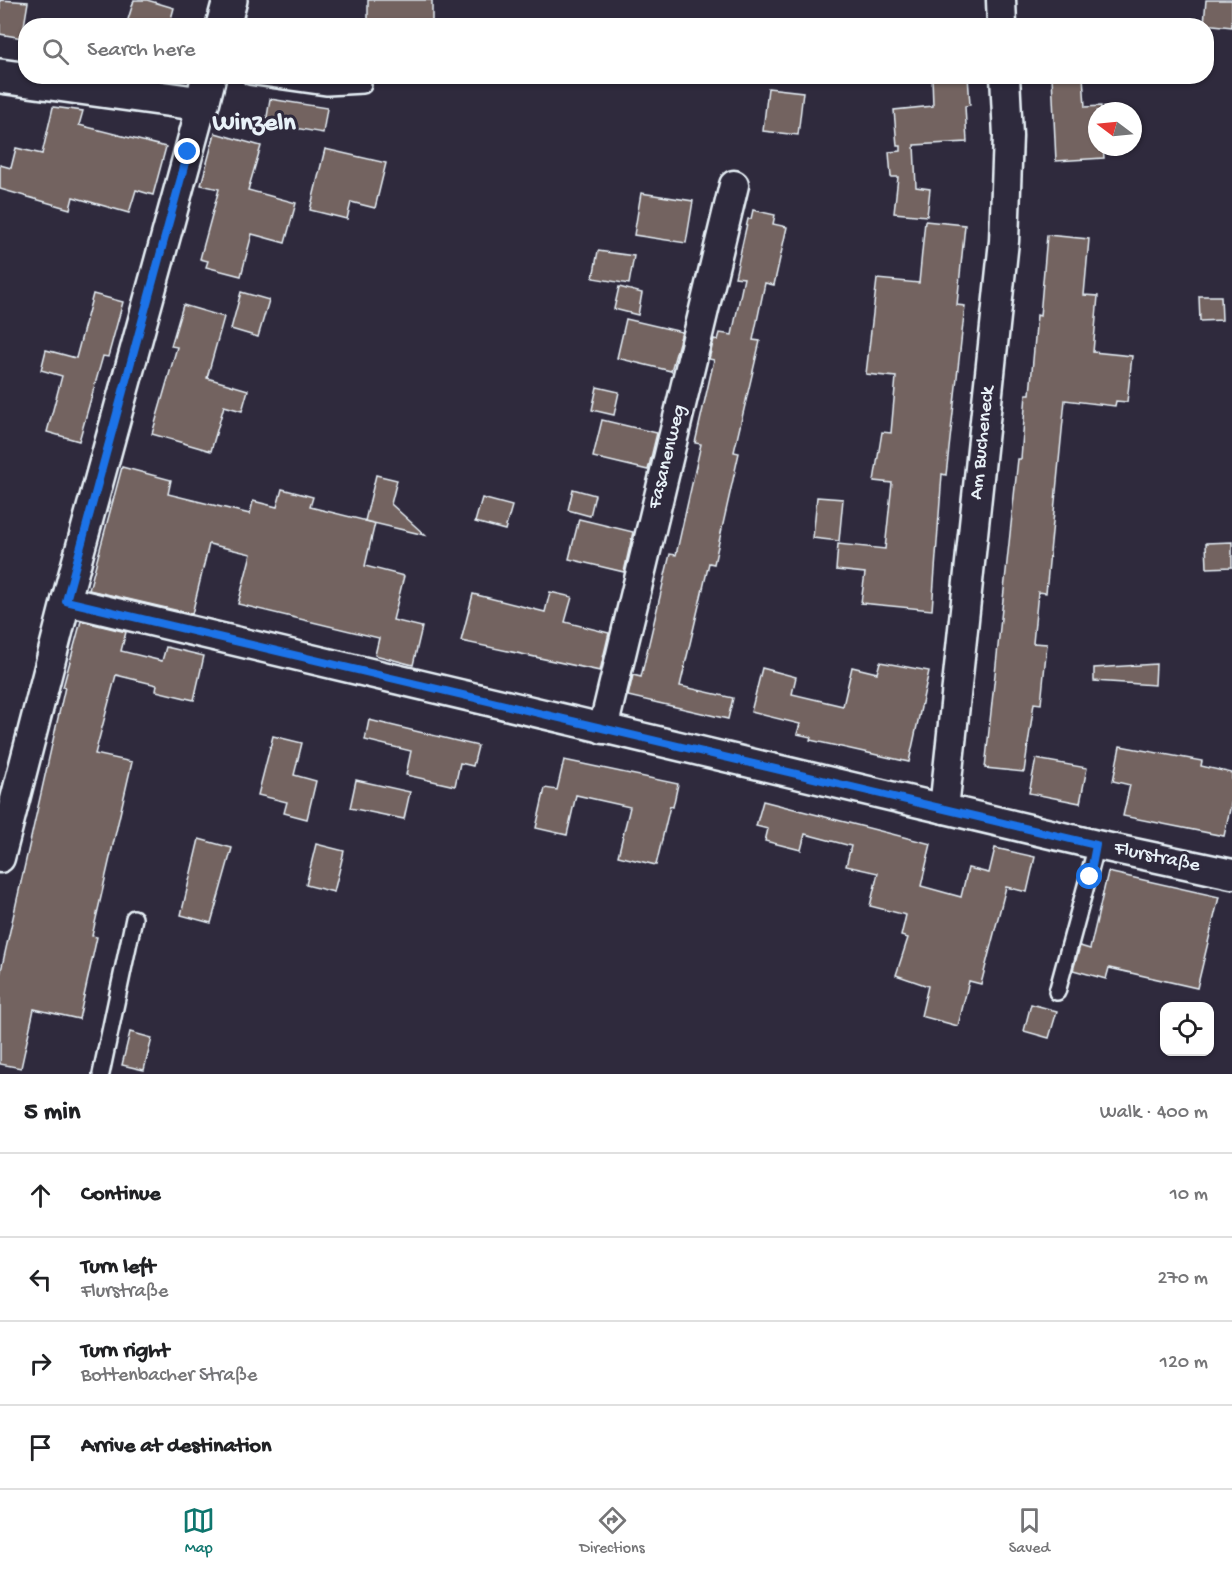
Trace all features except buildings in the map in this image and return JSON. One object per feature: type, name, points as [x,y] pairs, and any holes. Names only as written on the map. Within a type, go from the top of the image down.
[{"type":"street","points":[[225,18],[230,0]]},
{"type":"street","points":[[1001,0],[1002,18]]},
{"type":"street","points":[[0,76],[18,77]]},
{"type":"street","points":[[0,858],[66,601],[206,90],[118,84]]},
{"type":"street","name":"Am Bucheneck","points":[[944,809],[1004,241],[1008,136],[1005,84]]},
{"type":"street","name":"Fasanenweg","points":[[603,729],[734,185]]},
{"type":"street","name":"Flurstraße","points":[[66,601],[1096,845],[1232,874]]},
{"type":"lane","points":[[306,84],[327,87],[363,85]]},
{"type":"lane","points":[[1057,992],[1083,903],[1096,845]]},
{"type":"lane","points":[[101,1074],[134,918]]},
{"type":"district","name":"Winzeln","points":[[254,124]]},
{"type":"route","points":[[188,152],[66,601],[1096,845],[1090,877]]}]
